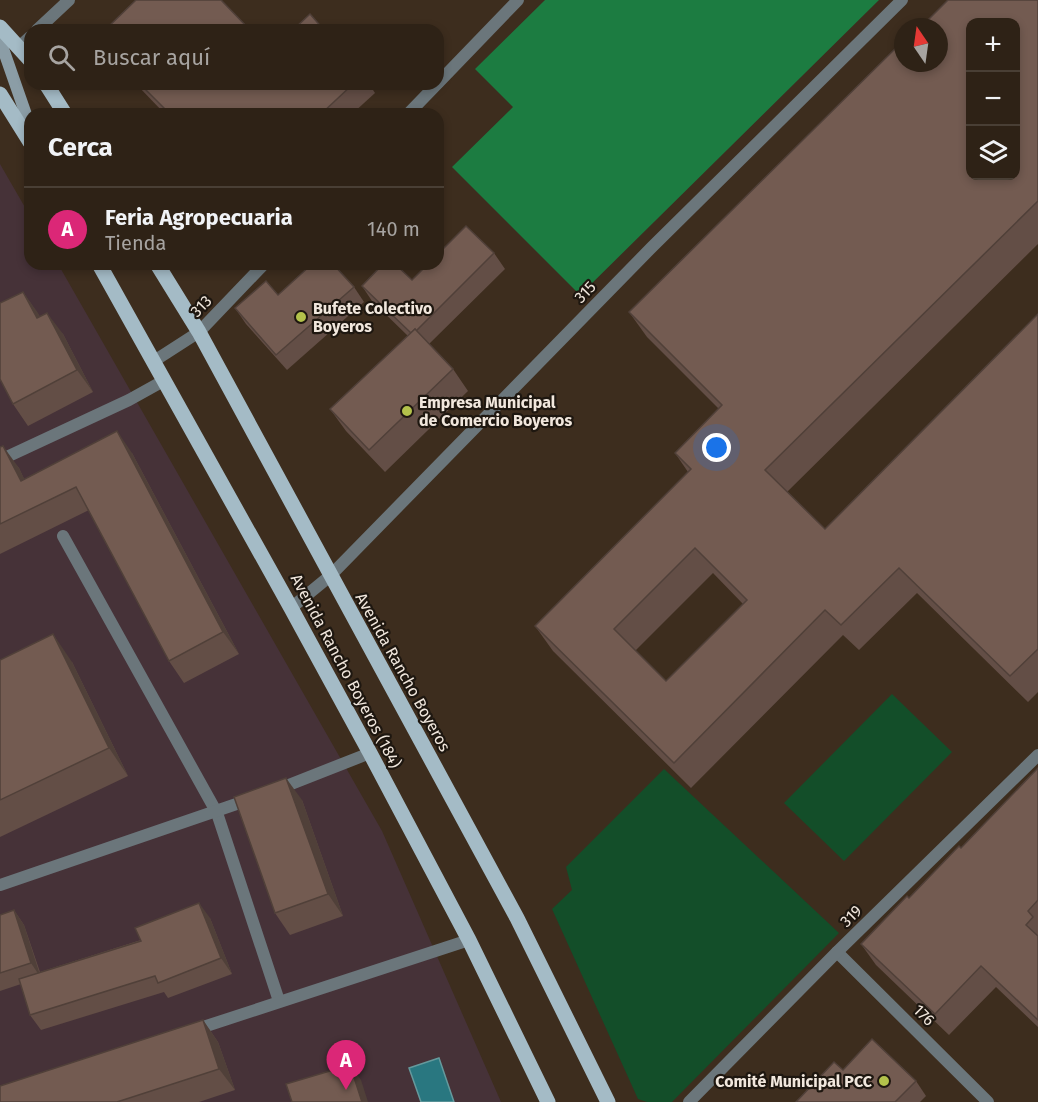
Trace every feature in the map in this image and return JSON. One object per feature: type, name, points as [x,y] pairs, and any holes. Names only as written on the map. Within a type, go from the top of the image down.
[{"type":"main road","points":[[0,27],[24,41]]},
{"type":"main road","points":[[0,40],[24,109]]},
{"type":"main road","points":[[50,90],[61,108]]},
{"type":"main road","points":[[0,94],[24,132]]},
{"type":"main road","name":"Avenida Rancho Boyeros (184)","points":[[102,270],[370,753],[469,940],[548,1102]]},
{"type":"main road","name":"Avenida Rancho Boyeros","points":[[161,270],[199,332],[518,918],[608,1102]]},
{"type":"street","points":[[43,24],[69,0]]},
{"type":"street","points":[[444,76],[518,0]]},
{"type":"street","name":"315","points":[[291,608],[330,576],[652,247],[902,0]]},
{"type":"street","points":[[414,108],[430,90]]},
{"type":"street","name":"313","points":[[154,361],[199,332],[258,270]]},
{"type":"street","points":[[0,460],[129,400],[165,380]]},
{"type":"street","points":[[63,536],[217,813],[279,1001]]},
{"type":"street","points":[[0,885],[217,813],[370,753]]},
{"type":"street","name":"319","points":[[689,1102],[837,952],[1038,755]]},
{"type":"street","points":[[186,1033],[469,940]]},
{"type":"street","name":"176","points":[[837,952],[988,1102]]},
{"type":"shaded area","points":[[0,164],[24,206],[24,270],[61,270],[382,831],[501,1102],[0,1102]]},
{"type":"green space","points":[[545,0],[879,0],[580,295],[452,167],[513,107],[475,69]]},
{"type":"green space","points":[[892,694],[952,752],[844,861],[784,803]]},
{"type":"green space","points":[[664,769],[839,933],[672,1102],[647,1102],[638,1099],[552,909],[572,890],[566,867]]},
{"type":"water","points":[[439,1058],[454,1102],[421,1102],[409,1068]]},
{"type":"building","points":[[136,0],[221,0],[244,24],[111,24]]},
{"type":"building","points":[[948,0],[1038,0],[1038,201],[765,470],[825,529],[1038,314],[1038,649],[1010,676],[899,568],[841,625],[825,610],[674,763],[535,626],[691,469],[675,453],[722,405],[629,312],[894,50],[894,72],[948,72],[948,18],[930,18]],"holes":[[[695,548],[747,600],[666,681],[614,629]]]},
{"type":"building","points":[[310,14],[319,24],[299,24]]},
{"type":"building","points":[[146,90],[347,90],[327,108],[164,108]]},
{"type":"building","points":[[466,226],[494,253],[416,331],[415,329],[411,333],[362,286],[377,270],[401,270],[412,280],[422,270],[444,270],[444,248]]},
{"type":"building","name":"Bufete Colectivo Boyeros","points":[[305,270],[338,270],[354,287],[276,355],[235,308],[266,281],[278,295]]},
{"type":"building","points":[[23,292],[37,318],[47,313],[77,370],[13,404],[0,379],[0,303]]},
{"type":"building","points":[[415,329],[453,369],[369,450],[330,409]]},
{"type":"building","points":[[117,431],[223,632],[169,661],[76,487],[0,524],[0,447],[3,446],[21,481]]},
{"type":"building","points":[[53,634],[109,748],[0,800],[0,660]]},
{"type":"building","points":[[1038,768],[1038,900],[1028,911],[1033,917],[1026,925],[1038,936],[1038,1020],[981,966],[935,1014],[861,944],[959,846],[961,848]]},
{"type":"building","points":[[286,778],[328,894],[275,913],[234,797]]},
{"type":"building","points":[[199,903],[221,958],[158,983],[155,976],[30,1015],[19,979],[141,941],[135,928]]},
{"type":"building","points":[[14,910],[31,963],[0,973],[0,915]]},
{"type":"building","points":[[203,1020],[219,1069],[117,1102],[0,1102],[0,1086]]},
{"type":"building","points":[[872,1039],[916,1081],[895,1102],[796,1102],[834,1062],[843,1070]]},
{"type":"building","points":[[350,1065],[362,1102],[292,1102],[286,1084]]},
{"type":"place","name":"Bufete Colectivo Boyeros","points":[[301,317]]},
{"type":"place","name":"Empresa Municipal de Comercio Boyeros","points":[[407,411]]},
{"type":"place","name":"Comité Municipal PCC","points":[[884,1081]]},
{"type":"place","name":"Feria Agropecuaria","points":[[346,1090]]}]
